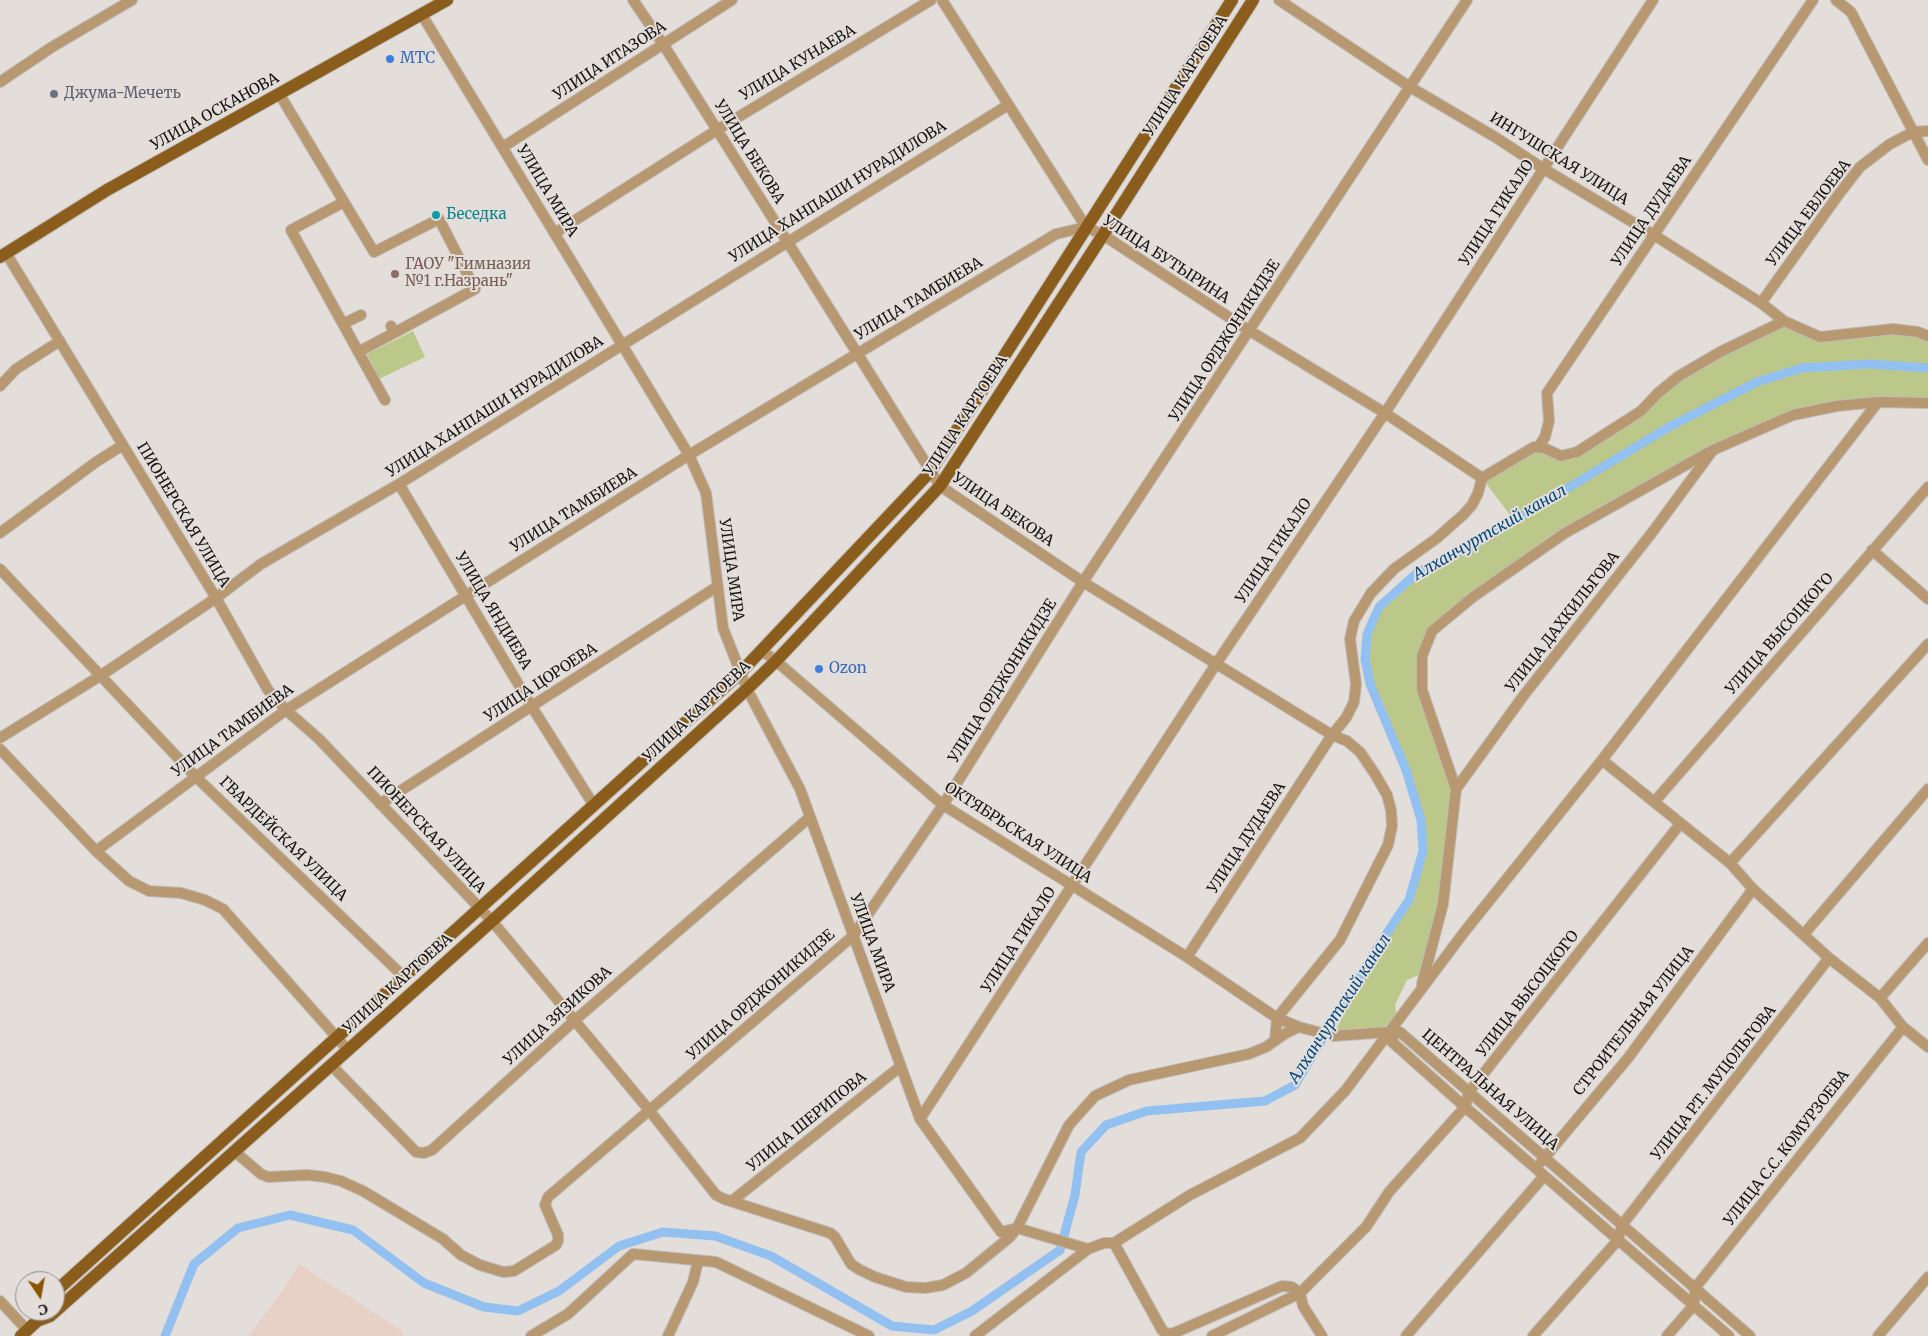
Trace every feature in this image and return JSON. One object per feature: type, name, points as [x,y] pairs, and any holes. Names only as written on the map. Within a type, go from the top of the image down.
[{"type":"main road","name":"УЛИЦА ОСКАНОВА","points":[[3,255],[107,190],[447,0]]},
{"type":"main road","name":"УЛИЦА КАРТОЕВА","points":[[65,1283],[740,673],[930,472],[1232,0]]},
{"type":"main road","name":"УЛИЦА КАРТОЕВА","points":[[31,1325],[50,1316],[331,1066],[747,689],[776,661],[940,486],[1104,235],[1253,0]]},
{"type":"street","points":[[0,82],[52,47],[132,0]]},
{"type":"street","name":"УЛИЦА БЕКОВА","points":[[633,0],[663,44],[940,486],[1084,582],[1332,735],[1347,741],[1360,752],[1376,774],[1387,795],[1391,810],[1392,826],[1388,845],[1340,940],[1277,1018]]},
{"type":"street","name":"УЛИЦА ИТАЗОВА","points":[[503,147],[732,0]]},
{"type":"street","name":"УЛИЦА КУНАЕВА","points":[[555,233],[717,130],[931,0]]},
{"type":"street","name":"УЛИЦА БУТЫРИНА","points":[[942,0],[1086,226],[1104,235],[1250,331],[1385,413],[1482,478]]},
{"type":"street","name":"ИНГУШСКАЯ УЛИЦА","points":[[1279,0],[1410,87],[1654,235],[1761,303],[1784,321],[1820,337],[1893,329],[1918,332],[1928,336]]},
{"type":"street","name":"УЛИЦА ОРДЖОНИКИДЗЕ","points":[[234,1151],[261,1174],[268,1177],[307,1175],[324,1177],[341,1181],[364,1191],[444,1239],[461,1255],[474,1262],[503,1272],[514,1271],[556,1245],[558,1235],[546,1212],[545,1205],[548,1197],[853,936],[943,805],[1084,582],[1467,0]]},
{"type":"street","name":"УЛИЦА ГИКАЛО","points":[[920,1119],[1216,664],[1385,413],[1653,0]]},
{"type":"street","name":"УЛИЦА ДУДАЕВА","points":[[1539,446],[1549,421],[1546,393],[1813,0]]},
{"type":"street","points":[[1836,0],[1851,12],[1928,160]]},
{"type":"street","name":"УЛИЦА МИРА","points":[[422,15],[689,456],[706,492],[723,628],[747,689],[800,789],[920,1119],[1001,1232],[1017,1228],[1088,1249]]},
{"type":"street","points":[[280,95],[374,252],[439,219],[475,289],[393,329],[358,352]]},
{"type":"street","name":"УЛИЦА ХАНПАШИ НУРАДИЛОВА","points":[[0,738],[100,676],[216,598],[261,564],[399,484],[1008,105]]},
{"type":"street","points":[[1913,132],[1928,131]]},
{"type":"street","name":"УЛИЦА ЕВЛОЕВА","points":[[1761,303],[1860,167],[1890,144],[1913,132]]},
{"type":"street","points":[[344,202],[291,230],[384,400]]},
{"type":"street","name":"УЛИЦА ТАМБИЕВА","points":[[96,851],[286,710],[467,595],[689,456],[1056,234],[1086,226]]},
{"type":"street","name":"ПИОНЕРСКАЯ УЛИЦА","points":[[3,255],[60,340],[216,598],[268,690],[286,710],[319,739],[492,921],[649,1110],[716,1195],[724,1200],[830,1233],[835,1237],[851,1264],[875,1277],[906,1287],[925,1288],[943,1285],[966,1274],[1010,1237],[1017,1228],[1069,1125],[1094,1096],[1128,1080],[1249,1054],[1266,1047],[1299,1027]]},
{"type":"street","points":[[343,324],[362,315]]},
{"type":"street","points":[[1482,478],[1534,447],[1539,446],[1562,456],[1577,452],[1641,411],[1658,393],[1680,376],[1720,352],[1784,321]]},
{"type":"street","points":[[0,386],[16,369],[60,340]]},
{"type":"street","points":[[977,1336],[1088,1249],[1104,1243],[1114,1243],[1190,1195],[1300,1138],[1345,1091],[1392,1033],[1420,990],[1602,760],[1878,402]]},
{"type":"street","name":"УЛИЦА ДАХКИЛЬГОВА","points":[[1420,990],[1443,904],[1456,789],[1524,695],[1651,534],[1713,450],[1793,415],[1837,406],[1878,402],[1928,403]]},
{"type":"street","points":[[0,533],[96,462],[123,445]]},
{"type":"street","points":[[1456,789],[1422,690],[1422,656],[1432,631],[1474,597],[1565,533],[1713,450]]},
{"type":"street","name":"УЛИЦА ДУДАЕВА","points":[[1186,957],[1332,735],[1346,718],[1354,702],[1356,684],[1350,639],[1354,621],[1371,593],[1394,569],[1437,538],[1463,515],[1472,505],[1482,478]]},
{"type":"street","name":"УЛИЦА ЯНДИЕВА","points":[[399,484],[467,595],[532,707],[593,804]]},
{"type":"street","name":"УЛИЦА ВЫСОЦКОГО","points":[[1655,801],[1928,487]]},
{"type":"street","points":[[1872,550],[1928,599]]},
{"type":"street","name":"ГВАРДЕЙСКАЯ УЛИЦА","points":[[0,569],[196,776],[403,976]]},
{"type":"street","name":"УЛИЦА ЦОРОЕВА","points":[[380,804],[718,586]]},
{"type":"street","points":[[1730,863],[1928,644]]},
{"type":"street","name":"ОКТЯБРЬСКАЯ УЛИЦА","points":[[762,650],[943,805],[1186,957],[1277,1018],[1318,1032]]},
{"type":"street","points":[[0,749],[96,851],[128,881],[149,891],[181,893],[206,900],[223,909],[348,1050]]},
{"type":"street","points":[[1602,760],[1730,863],[1753,889],[1829,958],[1880,998],[1903,1026],[1928,1047]]},
{"type":"street","points":[[1804,934],[1928,789]]},
{"type":"street","name":"УЛИЦА ЗЯЗИКОВА","points":[[331,1066],[416,1152],[424,1153],[432,1150],[574,1021],[810,817]]},
{"type":"street","name":"УЛИЦА ВЫСОЦКОГО","points":[[1212,1336],[1300,1293],[1366,1227],[1389,1192],[1464,1107],[1469,1092],[1680,824]]},
{"type":"street","name":"СТРОИТЕЛЬНАЯ УЛИЦА","points":[[1535,1168],[1628,1058],[1753,889]]},
{"type":"street","points":[[1880,998],[1928,943]]},
{"type":"street","name":"УЛИЦА Р.Т. МУЦОЛЬГОВА","points":[[1622,1226],[1829,958]]},
{"type":"street","points":[[1275,1040],[1277,1018]]},
{"type":"street","name":"УЛИЦА С.С. КОМУРЗОЕВА","points":[[1695,1288],[1903,1026]]},
{"type":"street","name":"ЦЕНТРАЛЬНАЯ УЛИЦА","points":[[1729,1336],[1464,1107],[1392,1041],[1392,1033],[1400,1032],[1750,1336]]},
{"type":"street","points":[[1333,1036],[1392,1033]]},
{"type":"street","name":"УЛИЦА ШЕРИПОВА","points":[[732,1201],[901,1066]]},
{"type":"street","points":[[1406,1336],[1544,1176]]},
{"type":"street","points":[[1533,1336],[1618,1240],[1622,1226]]},
{"type":"street","points":[[1114,1243],[1162,1330],[1167,1334],[1174,1333],[1282,1286],[1292,1287],[1300,1293],[1303,1306],[1322,1336]]},
{"type":"street","points":[[531,1336],[568,1314],[633,1254],[716,1262],[869,1336]]},
{"type":"street","points":[[668,1336],[692,1282],[698,1261]]},
{"type":"street","points":[[1878,1336],[1928,1277]]},
{"type":"street","points":[[1667,1336],[1694,1305],[1695,1288]]},
{"type":"street","points":[[0,1301],[31,1325]]},
{"type":"shaded area","points":[[299,1264],[402,1331],[403,1336],[248,1336],[284,1289]]},
{"type":"green space","points":[[1784,321],[1820,337],[1868,331],[1928,336],[1928,403],[1878,402],[1793,415],[1713,450],[1565,533],[1432,631],[1422,656],[1422,690],[1456,789],[1443,904],[1421,974],[1407,980],[1395,1005],[1397,1015],[1391,1023],[1381,1028],[1335,1032],[1377,948],[1409,900],[1423,851],[1421,820],[1406,770],[1370,684],[1365,659],[1367,634],[1379,607],[1418,572],[1477,543],[1514,520],[1482,478],[1534,447],[1555,454],[1577,452],[1658,393]]},
{"type":"green space","points":[[413,331],[425,357],[379,379],[367,354]]},
{"type":"waterway","name":"Алханчуртский канал","points":[[165,1336],[194,1264],[238,1228],[290,1215],[353,1230],[424,1283],[484,1307],[518,1311],[559,1291],[619,1246],[663,1232],[715,1236],[771,1256],[892,1326],[934,1330],[972,1311],[1060,1250],[1075,1195],[1081,1152],[1106,1125],[1147,1111],[1265,1101],[1295,1085],[1377,948],[1409,900],[1423,851],[1421,820],[1406,770],[1370,684],[1365,659],[1367,634],[1379,607],[1418,572],[1477,543],[1669,427],[1757,382],[1802,368],[1868,364],[1928,368]]},
{"type":"place","name":"МТС","points":[[390,59]]},
{"type":"place","name":"Джума-Мечеть","points":[[54,94]]},
{"type":"place","name":"Беседка","points":[[436,215]]},
{"type":"place","name":"ГАОУ \"Гимназия №1 г.Назрань\"","points":[[395,274]]},
{"type":"place","name":"Ozon","points":[[819,669]]}]
